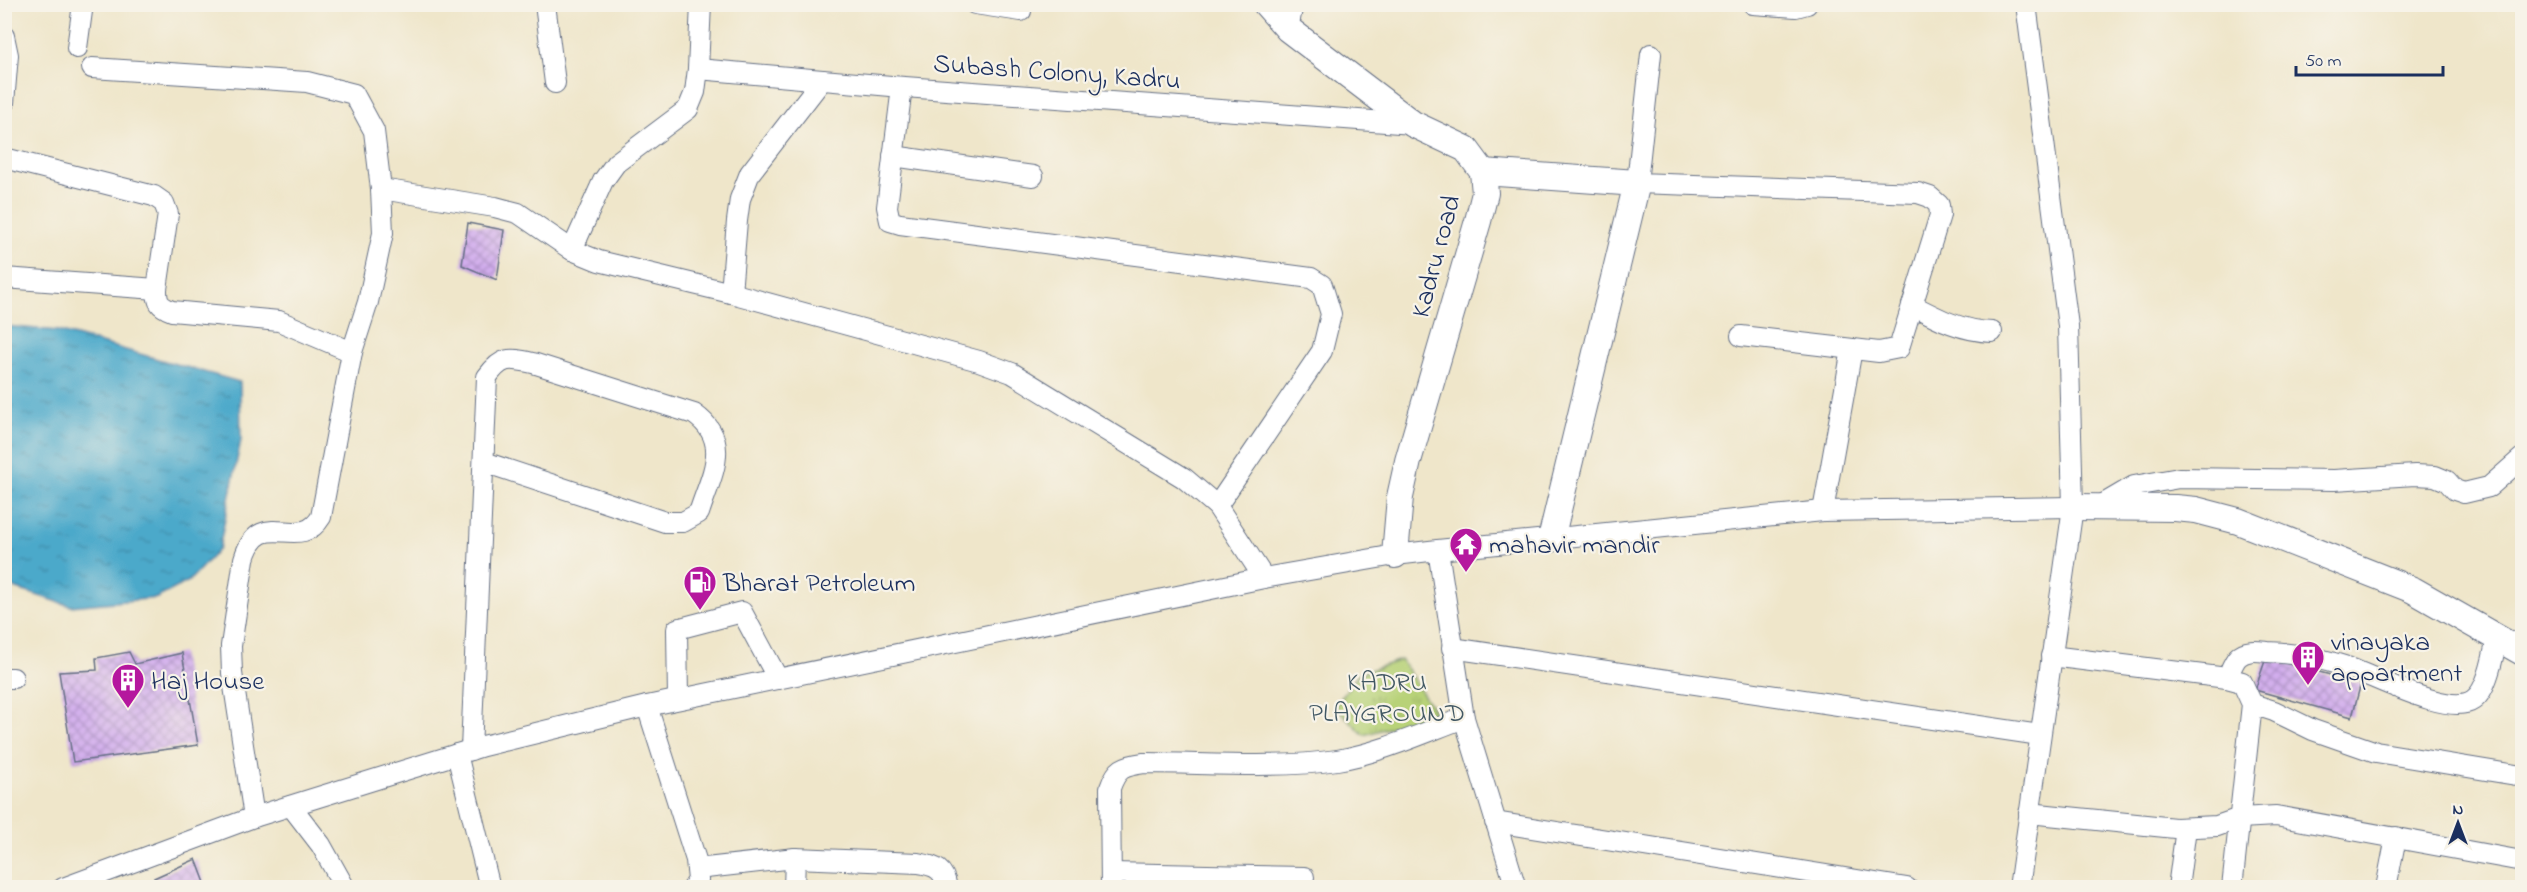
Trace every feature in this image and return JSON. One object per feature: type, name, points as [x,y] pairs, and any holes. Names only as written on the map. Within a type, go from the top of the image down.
[{"type":"main road","name":"Kadru road","points":[[1266,4],[1290,17],[1413,124],[1466,149],[1483,171],[1485,193],[1478,221],[1406,470],[1400,497],[1395,555]]},
{"type":"main road","points":[[1483,171],[1637,183],[1551,539]]},
{"type":"main road","points":[[2073,507],[2196,510],[2238,521],[2394,581],[2523,652]]},
{"type":"street","points":[[77,48],[83,4]]},
{"type":"street","points":[[545,4],[555,82]]},
{"type":"street","points":[[572,250],[603,181],[616,163],[688,109],[695,92],[698,69],[701,4]]},
{"type":"street","points":[[975,4],[1021,11]]},
{"type":"street","points":[[1753,4],[1796,7],[1807,4]]},
{"type":"street","points":[[2019,888],[2073,507],[2068,326],[2026,4]]},
{"type":"street","points":[[4,36],[8,55],[4,103]]},
{"type":"street","points":[[1651,54],[1637,183],[1918,193],[1930,197],[1939,205],[1940,215],[1899,348],[1879,352],[1741,336]]},
{"type":"street","points":[[92,68],[307,82],[354,94],[374,131],[381,189],[383,233],[368,302],[352,352],[321,517],[314,528],[305,532],[267,532],[256,536],[248,546],[244,559],[231,646],[232,673],[254,817]]},
{"type":"street","name":"Subash Colony, Kadru","points":[[698,69],[902,87],[1413,124]]},
{"type":"street","points":[[731,293],[737,221],[741,199],[750,173],[822,80]]},
{"type":"street","points":[[902,87],[887,207],[890,221],[912,226],[1311,278],[1322,285],[1331,314],[1322,351],[1217,506]]},
{"type":"street","points":[[893,156],[1033,176]]},
{"type":"street","points":[[4,158],[153,196],[164,203],[168,214],[157,289],[157,300],[161,307],[171,310],[279,321],[352,352]]},
{"type":"street","points":[[381,189],[495,207],[518,213],[572,250],[599,261],[731,293],[979,361],[1012,373],[1184,478],[1217,506],[1264,578]]},
{"type":"street","points":[[4,278],[157,289]]},
{"type":"street","points":[[1912,305],[1953,326],[1992,332]]},
{"type":"street","points":[[1823,511],[1852,349]]},
{"type":"street","points":[[484,462],[665,522],[683,522],[699,513],[716,457],[716,438],[707,423],[694,414],[533,363],[509,358],[495,365],[487,378],[484,462],[464,752],[490,888]]},
{"type":"street","points":[[2100,506],[2134,486],[2179,478],[2334,480],[2435,476],[2464,494],[2489,487],[2523,459]]},
{"type":"street","points":[[63,888],[254,817],[464,752],[678,699],[1264,578],[1395,555],[1823,511],[2073,507]]},
{"type":"street","points":[[1438,550],[1464,718],[1516,888]]},
{"type":"street","points":[[678,699],[677,629],[742,612],[778,679]]},
{"type":"street","points":[[2227,678],[2237,658],[2247,652],[2280,652],[2343,666],[2438,702],[2457,704],[2471,702],[2479,696],[2497,637]]},
{"type":"street","points":[[1452,648],[2040,735]]},
{"type":"street","points":[[2051,656],[2227,678],[2242,682],[2252,704],[2232,888]]},
{"type":"street","points":[[2252,704],[2268,708],[2313,730],[2376,752],[2523,776]]},
{"type":"street","points":[[647,706],[696,860],[695,878],[795,858],[836,858],[936,866],[945,874],[947,888]]},
{"type":"street","points":[[1304,877],[1111,880],[1110,788],[1115,774],[1127,765],[1144,763],[1300,764],[1338,760],[1377,749],[1464,718]]},
{"type":"street","points":[[291,806],[321,845],[345,888]]},
{"type":"street","points":[[2029,813],[2186,828],[2217,826],[2240,818],[2276,816],[2523,861]]},
{"type":"street","points":[[1495,822],[1907,888]]},
{"type":"street","points":[[2178,888],[2186,828]]},
{"type":"street","points":[[2386,888],[2396,837]]},
{"type":"street","points":[[794,888],[795,858]]},
{"type":"green space","name":"KADRU PLAYGROUND","points":[[1401,660],[1436,714],[1364,735],[1335,706],[1358,674]]},
{"type":"water","points":[[5,326],[58,331],[240,382],[241,440],[219,549],[189,581],[157,598],[71,606],[14,588],[5,579]]},
{"type":"building","points":[[468,223],[504,230],[497,280],[462,265]]},
{"type":"building","name":"Haj House","points":[[129,652],[135,664],[182,653],[198,745],[73,762],[59,672],[97,670],[96,658]]},
{"type":"building","name":"vinayaka appartment","points":[[2266,658],[2361,683],[2352,717],[2255,690]]},
{"type":"building","points":[[196,859],[207,888],[158,888],[154,878]]},
{"type":"place","name":"mahavir mandir","points":[[1466,573]]},
{"type":"place","name":"Bharat Petroleum","points":[[700,611]]},
{"type":"place","name":"vinayaka appartment","points":[[2308,686]]},
{"type":"place","name":"Haj House","points":[[128,709]]}]
